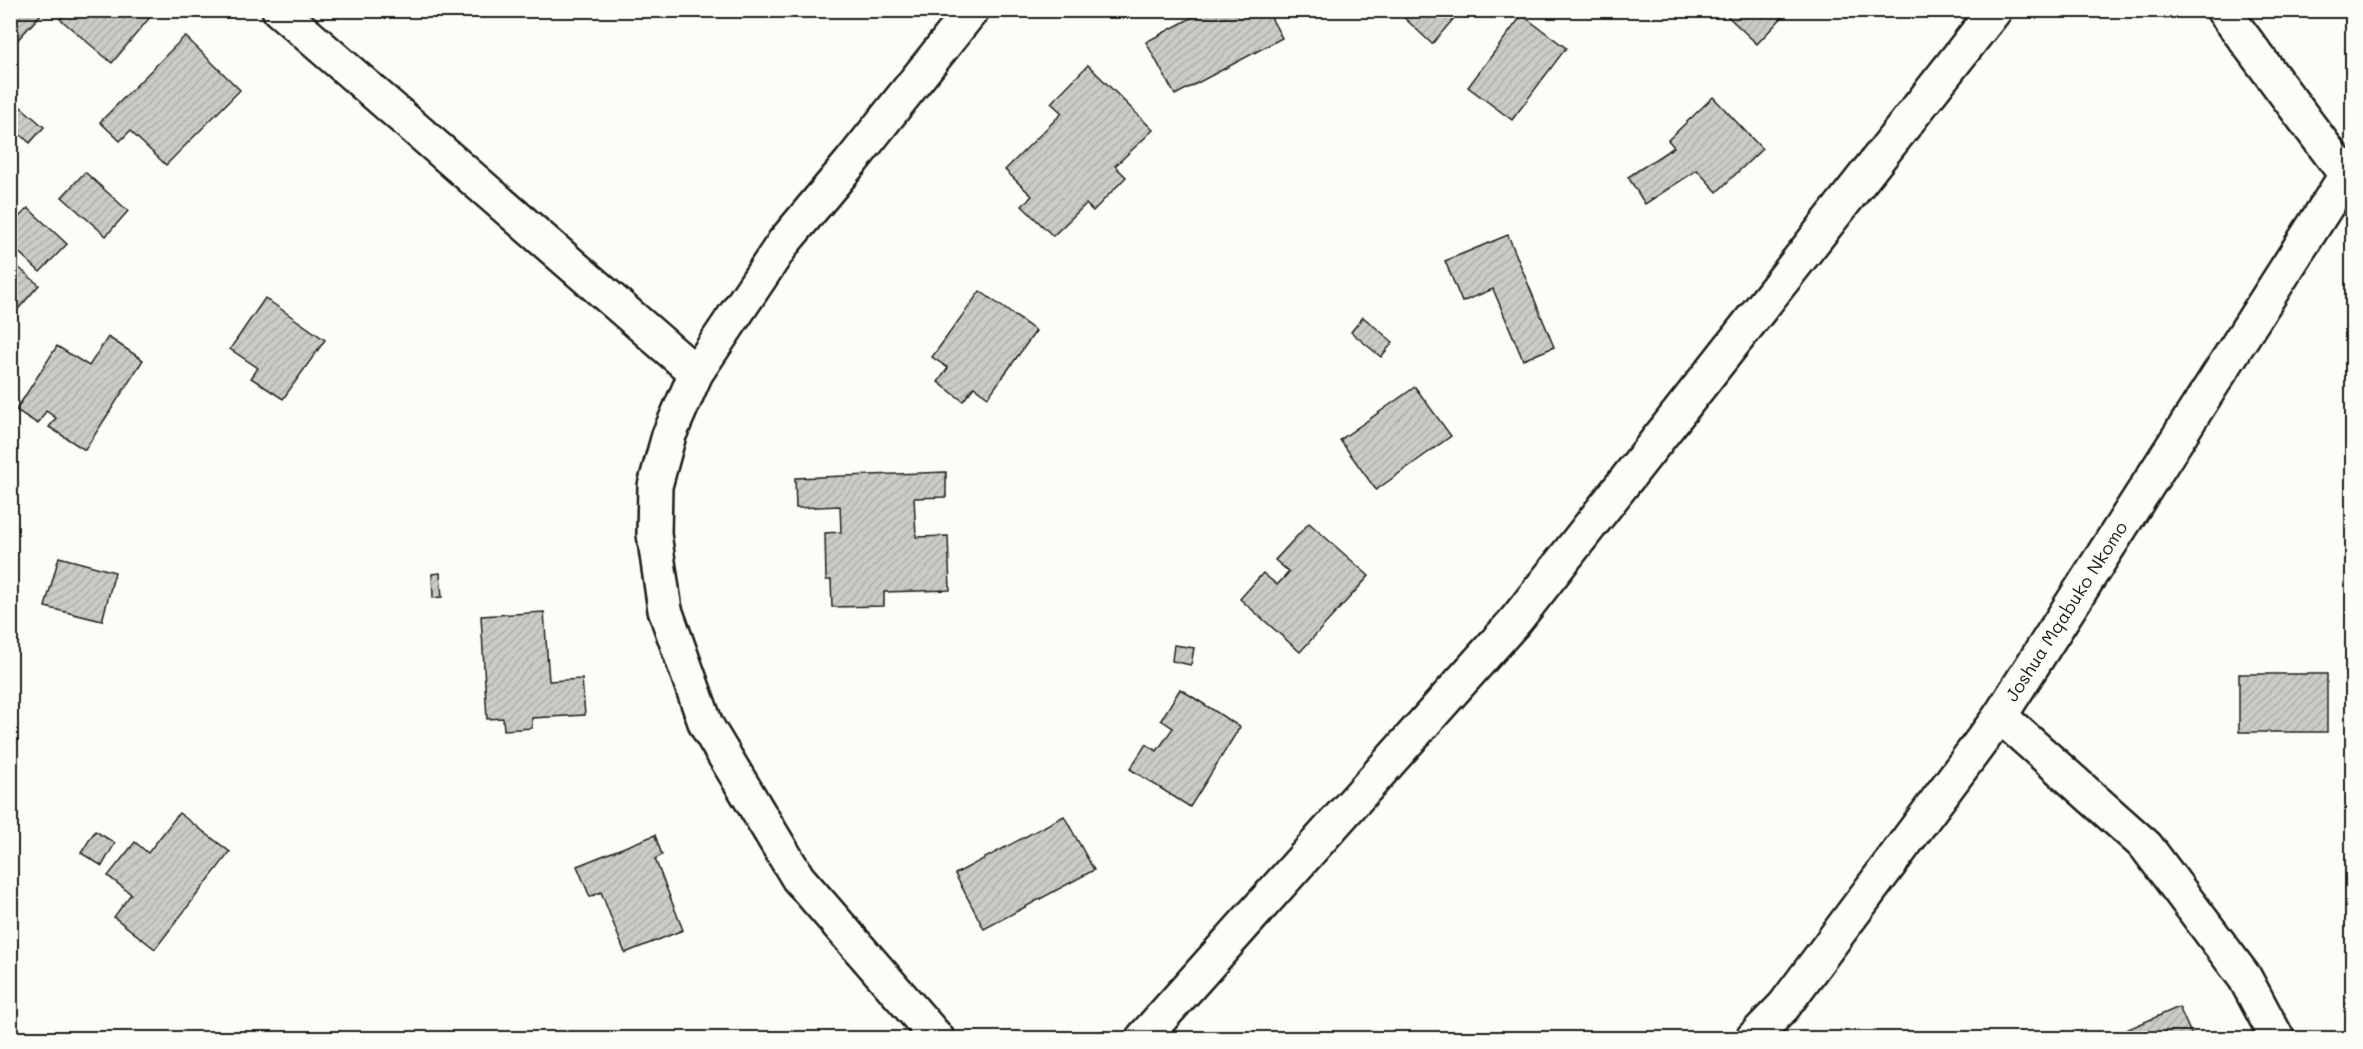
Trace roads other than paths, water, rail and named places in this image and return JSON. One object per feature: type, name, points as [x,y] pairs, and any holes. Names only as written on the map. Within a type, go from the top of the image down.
[{"type":"street","points":[[279,10],[696,373]]},
{"type":"street","points":[[937,1038],[798,878],[706,725],[665,610],[654,534],[655,486],[669,435],[696,373],[784,242],[972,10]]},
{"type":"street","points":[[1143,1038],[1516,620],[1995,10]]},
{"type":"street","points":[[2223,10],[2349,170]]},
{"type":"street","name":"Joshua Mqabuko Nkomo","points":[[1753,1038],[1784,1006],[2000,716],[2349,170]]},
{"type":"street","points":[[2000,716],[2146,846],[2245,978],[2277,1038]]}]
